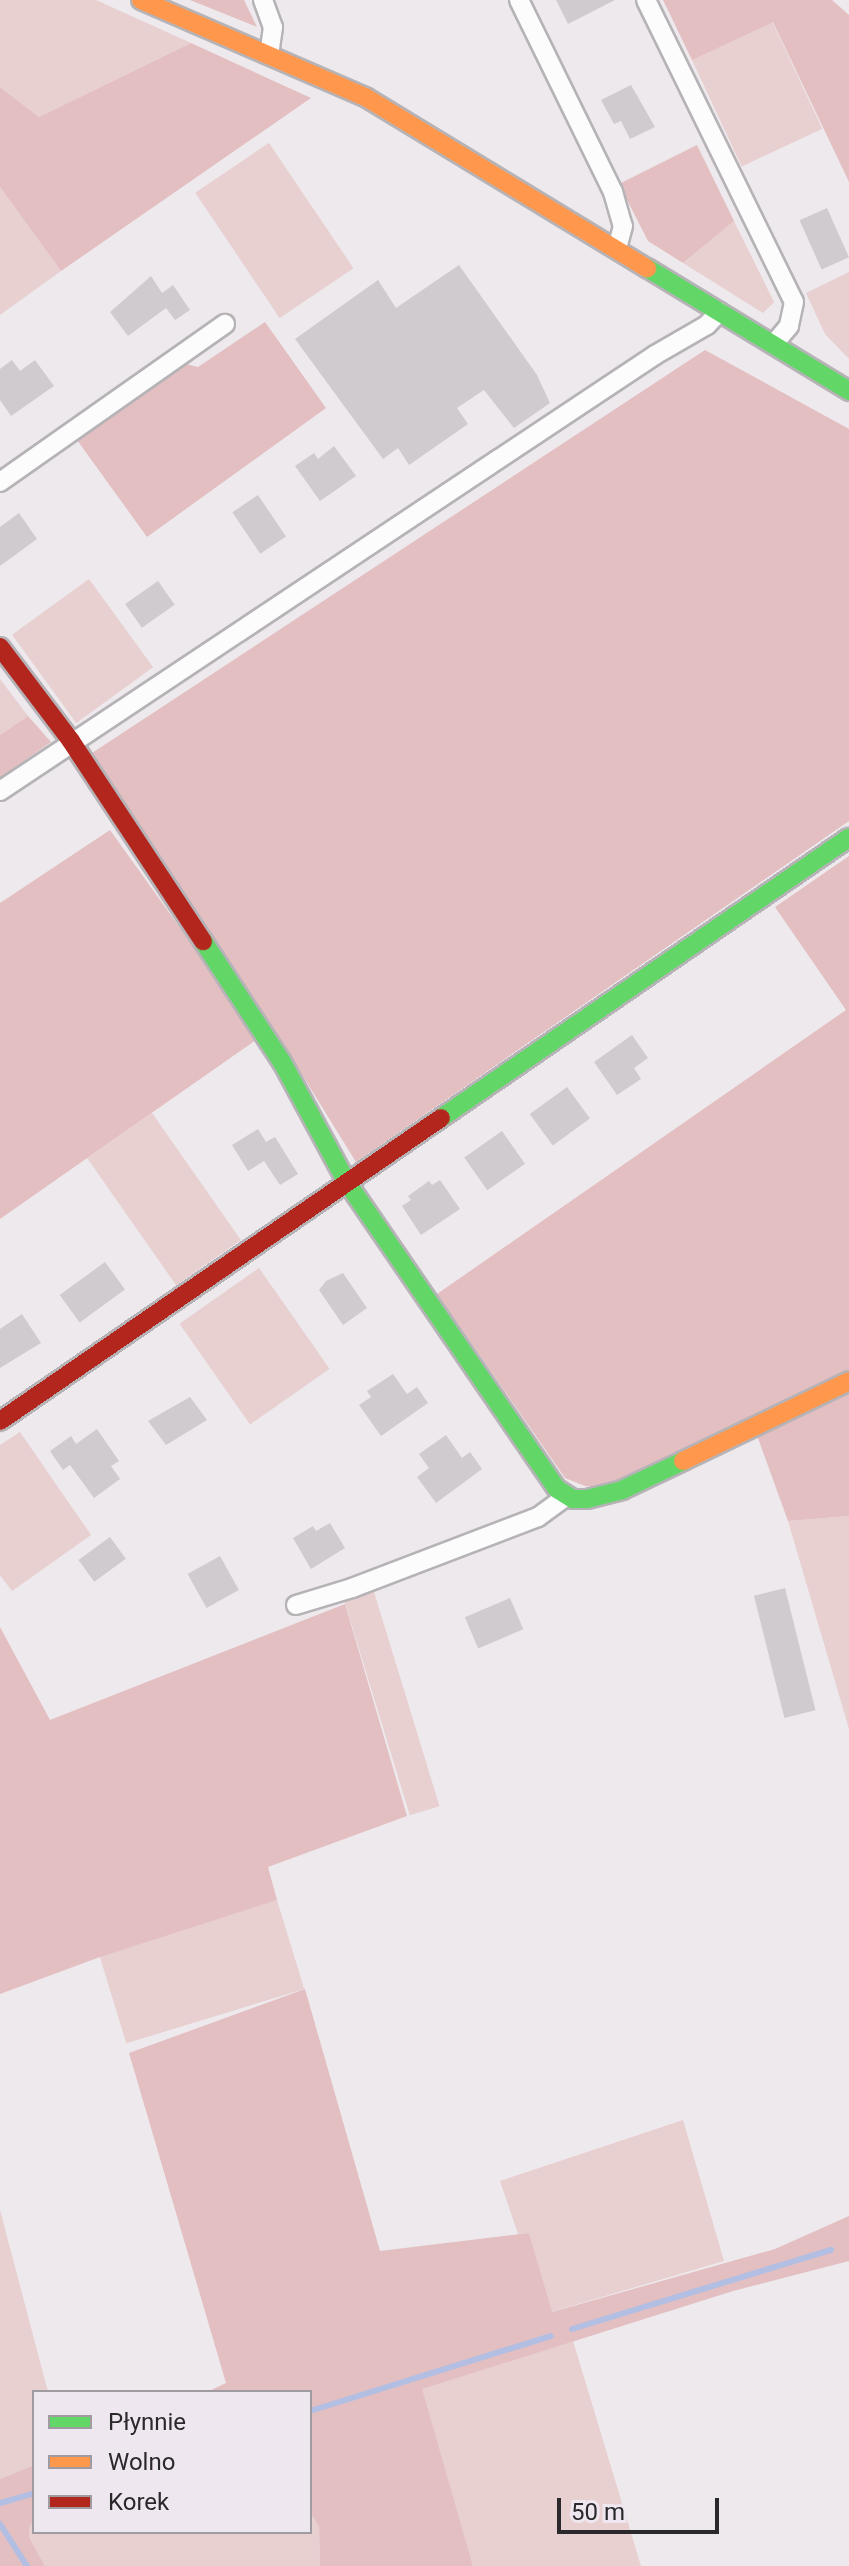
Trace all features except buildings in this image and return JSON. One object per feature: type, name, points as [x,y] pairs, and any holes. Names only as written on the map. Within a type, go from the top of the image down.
[{"type":"street","points":[[141,0],[269,54],[401,117],[849,391]]},
{"type":"street","points":[[263,0],[273,27],[269,54]]},
{"type":"street","points":[[519,0],[613,192],[623,226],[617,248]]},
{"type":"street","points":[[646,0],[794,302],[789,326],[774,344]]},
{"type":"street","points":[[0,791],[655,355],[707,325],[719,312]]},
{"type":"street","points":[[0,482],[225,324]]},
{"type":"street","points":[[0,647],[71,741],[282,1062],[346,1181],[557,1489],[567,1496],[587,1499],[622,1490],[849,1381]]},
{"type":"street","points":[[0,1421],[849,838]]},
{"type":"street","points":[[296,1605],[352,1588],[538,1517],[567,1496]]},
{"type":"shaded area","points":[[0,0],[96,0],[191,43],[39,117],[0,87]]},
{"type":"shaded area","points":[[190,0],[244,0],[257,27]]},
{"type":"shaded area","points":[[663,0],[832,0],[849,15],[849,182],[773,22],[692,60]]},
{"type":"shaded area","points":[[772,21],[822,129],[742,166],[691,59]]},
{"type":"shaded area","points":[[191,43],[311,98],[61,271],[0,187],[0,87],[39,117]]},
{"type":"shaded area","points":[[269,143],[353,268],[280,318],[195,193]]},
{"type":"shaded area","points":[[697,145],[734,221],[683,263],[648,241],[619,184]]},
{"type":"shaded area","points":[[0,187],[61,271],[0,315]]},
{"type":"shaded area","points":[[734,221],[774,302],[763,313],[683,263]]},
{"type":"shaded area","points":[[849,272],[849,359],[825,334],[806,293]]},
{"type":"shaded area","points":[[265,322],[326,408],[147,537],[77,440],[186,364],[198,367]]},
{"type":"shaded area","points":[[705,350],[849,429],[849,821],[356,1162],[280,1039],[89,755]]},
{"type":"shaded area","points":[[89,579],[153,667],[76,723],[12,635]]},
{"type":"shaded area","points":[[0,679],[28,716],[0,735]]},
{"type":"shaded area","points":[[28,716],[51,742],[0,778],[0,735]]},
{"type":"shaded area","points":[[110,830],[259,1038],[0,1219],[0,903]]},
{"type":"shaded area","points":[[849,856],[849,1372],[608,1488],[585,1486],[565,1478],[437,1294],[846,1010],[775,907]]},
{"type":"shaded area","points":[[152,1113],[241,1240],[176,1285],[87,1158]]},
{"type":"shaded area","points":[[259,1268],[330,1369],[250,1424],[180,1324]]},
{"type":"shaded area","points":[[849,1388],[849,1516],[788,1521],[755,1430]]},
{"type":"shaded area","points":[[20,1432],[91,1535],[12,1591],[0,1575],[0,1445]]},
{"type":"shaded area","points":[[849,1516],[849,1729],[788,1521]]},
{"type":"shaded area","points":[[374,1592],[439,1806],[410,1815],[344,1601]]},
{"type":"shaded area","points":[[345,1604],[407,1816],[268,1867],[277,1900],[100,1957],[0,1994],[0,1627],[50,1720]]},
{"type":"shaded area","points":[[277,1900],[304,1989],[126,2043],[99,1954]]},
{"type":"shaded area","points":[[305,1989],[380,2251],[529,2233],[552,2312],[775,2249],[849,2216],[849,2261],[733,2291],[422,2389],[473,2566],[320,2566],[319,2527],[312,2515],[312,2390],[211,2390],[226,2383],[129,2053]]},
{"type":"shaded area","points":[[683,2120],[724,2261],[551,2312],[529,2233],[518,2234],[500,2181]]},
{"type":"shaded area","points":[[0,2210],[47,2390],[32,2390],[32,2466],[0,2479]]},
{"type":"shaded area","points":[[573,2341],[641,2566],[473,2566],[421,2389]]},
{"type":"shaded area","points":[[32,2466],[32,2524],[29,2537],[45,2566],[0,2566],[0,2479]]},
{"type":"shaded area","points":[[312,2515],[319,2527],[320,2566],[45,2566],[29,2537],[30,2525],[32,2534],[312,2534]]},
{"type":"waterway","points":[[572,2329],[831,2250]]},
{"type":"waterway","points":[[312,2410],[551,2336]]},
{"type":"waterway","points":[[0,2503],[32,2494]]},
{"type":"waterway","points":[[0,2524],[27,2566]]},
{"type":"traffic: fast","points":[[647,268],[849,391]]},
{"type":"traffic: fast","points":[[441,1118],[849,838]]},
{"type":"traffic: fast","points":[[203,941],[282,1062],[346,1181],[557,1489],[573,1499],[587,1499],[622,1490],[683,1461]]},
{"type":"traffic: slow","points":[[141,0],[367,98],[647,268]]},
{"type":"traffic: slow","points":[[683,1461],[849,1381]]},
{"type":"traffic: jam","points":[[0,647],[71,741],[203,941]]},
{"type":"traffic: jam","points":[[0,1421],[441,1118]]}]
